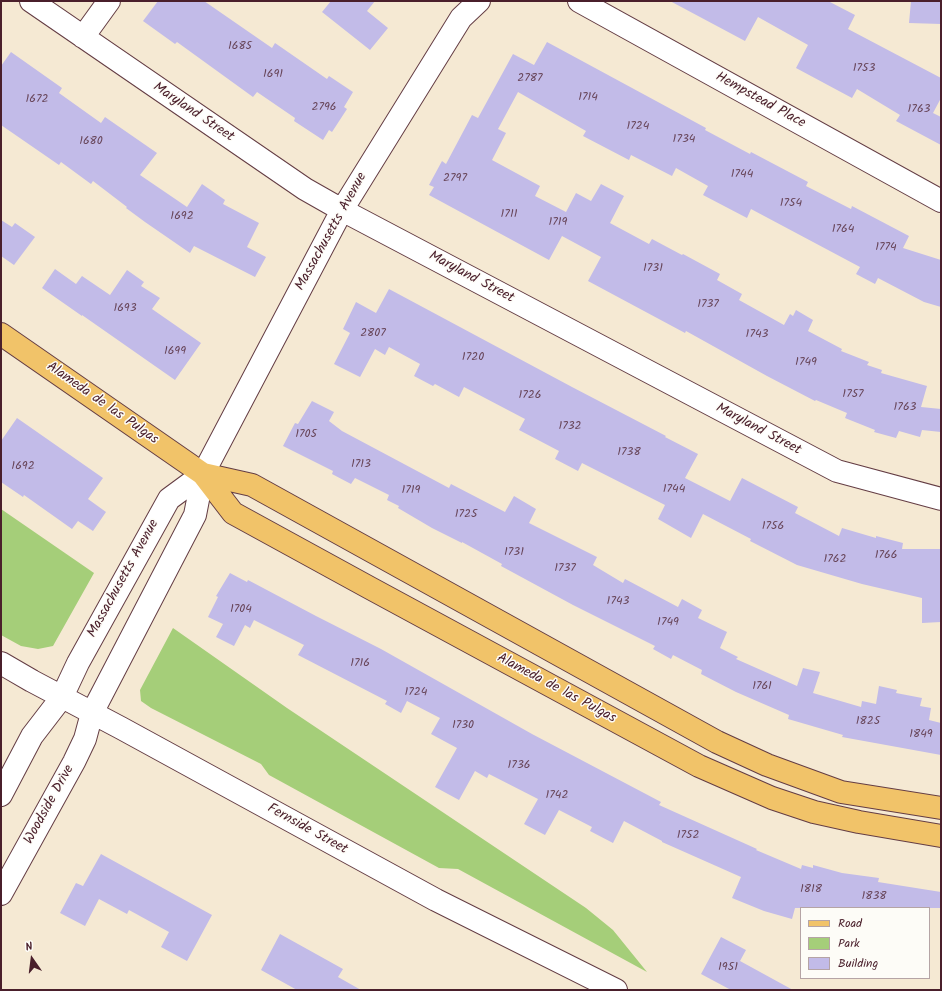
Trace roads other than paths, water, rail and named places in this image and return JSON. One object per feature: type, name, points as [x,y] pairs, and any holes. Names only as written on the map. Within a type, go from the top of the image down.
[{"type":"main road","name":"Alameda de las Pulgas","points":[[1,334],[203,474],[233,513],[699,766],[772,798],[814,812],[859,822],[941,836]]},
{"type":"main road","name":"Alameda de las Pulgas","points":[[203,474],[252,485],[717,742],[767,764],[841,792],[941,808]]},
{"type":"street","name":"Maryland Street","points":[[30,1],[305,189],[342,210],[837,471],[941,499]]},
{"type":"street","points":[[82,37],[109,1]]},
{"type":"street","name":"Massachusetts Avenue","points":[[92,713],[195,516],[203,474],[342,210],[461,18],[479,1]]},
{"type":"street","name":"Hempstead Place","points":[[579,1],[941,201]]},
{"type":"street","name":"Massachusetts Avenue","points":[[62,697],[78,663],[169,499],[203,474]]},
{"type":"street","name":"Fernside Street","points":[[1,663],[436,900],[616,990]]},
{"type":"street","points":[[1,795],[32,736],[62,697]]},
{"type":"street","name":"Woodside Drive","points":[[1,894],[80,750],[85,739],[92,713]]}]
